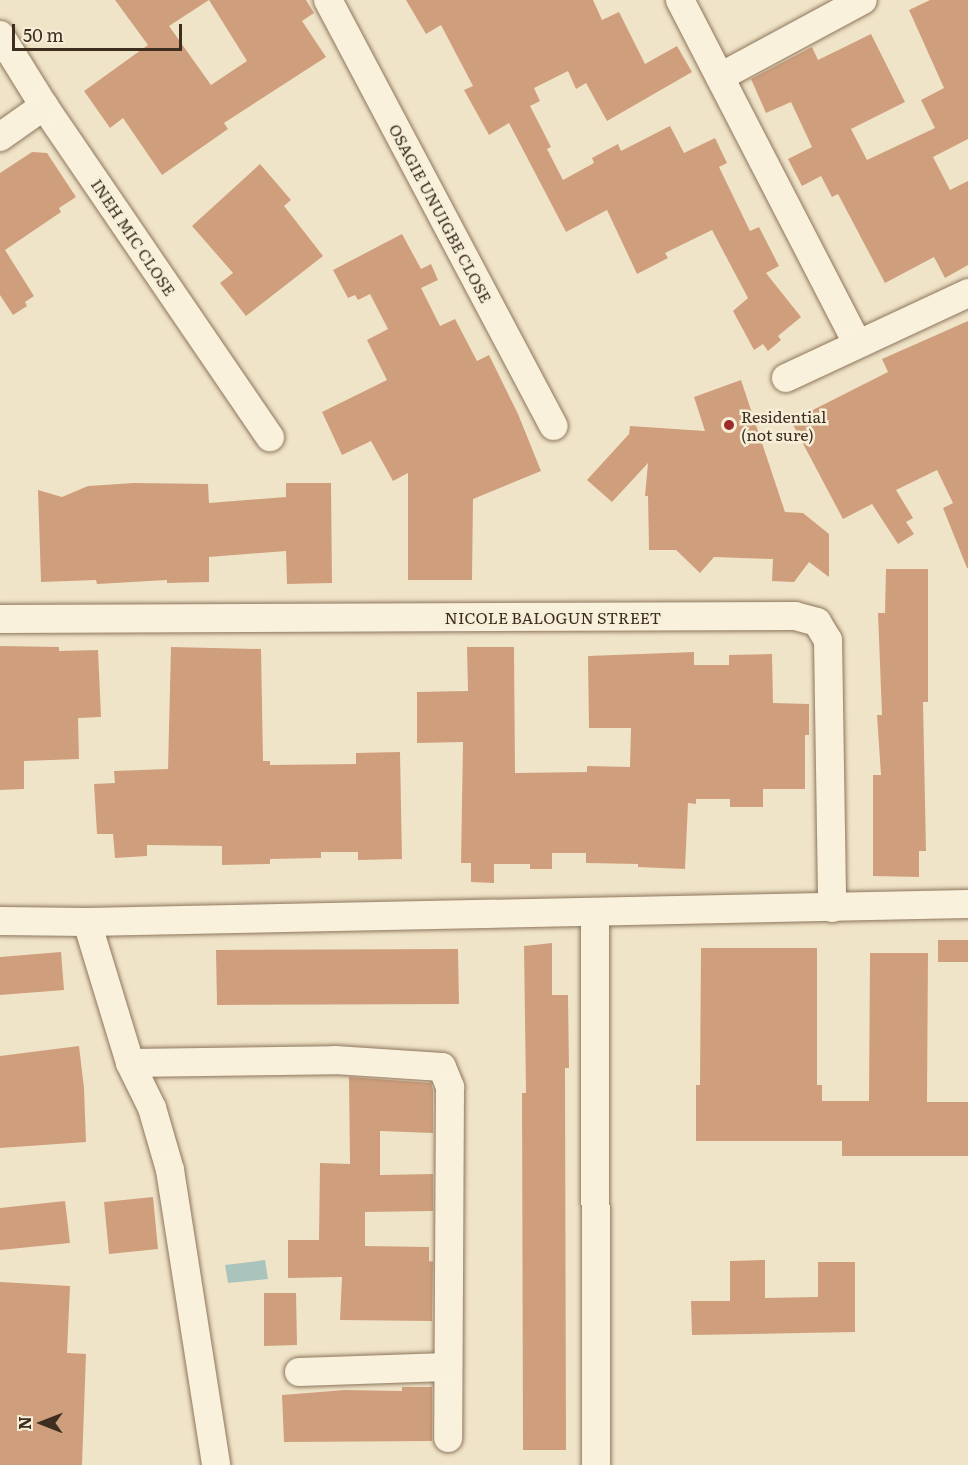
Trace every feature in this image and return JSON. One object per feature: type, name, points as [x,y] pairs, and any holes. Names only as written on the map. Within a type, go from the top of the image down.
[{"type":"street","name":"OSAGIE UNUIGBE CLOSE","points":[[328,0],[554,426]]},
{"type":"street","points":[[680,0],[857,343]]},
{"type":"street","points":[[720,77],[854,2]]},
{"type":"street","name":"INEH MIC CLOSE","points":[[0,35],[44,106],[270,437]]},
{"type":"street","points":[[0,137],[44,106]]},
{"type":"street","points":[[786,378],[968,293]]},
{"type":"street","name":"NICOLE BALOGUN STREET","points":[[0,619],[795,616],[817,622],[828,640],[831,908]]},
{"type":"street","points":[[0,921],[87,922],[968,904]]},
{"type":"street","points":[[594,913],[596,1465]]},
{"type":"street","points":[[87,922],[130,1063],[152,1108],[170,1170],[216,1465]]},
{"type":"street","points":[[130,1063],[335,1060],[442,1067],[450,1087],[448,1438]]},
{"type":"street","points":[[299,1372],[448,1367]]},
{"type":"water","points":[[265,1260],[268,1279],[228,1283],[225,1265]]},
{"type":"building","points":[[115,0],[209,0],[306,0],[314,13],[302,21],[326,57],[224,123],[228,129],[162,175],[123,118],[110,128],[84,91],[148,45]],"holes":[[[209,0],[247,61],[211,85],[169,26]]]},
{"type":"building","points":[[406,0],[593,0],[602,20],[619,12],[645,64],[677,46],[692,72],[607,121],[586,83],[576,89],[568,71],[534,88],[540,101],[530,106],[551,147],[547,149],[563,180],[594,163],[592,158],[618,144],[621,151],[670,126],[684,153],[715,138],[727,163],[719,167],[750,231],[759,227],[779,266],[766,273],[801,317],[778,336],[781,340],[768,351],[763,344],[754,350],[733,311],[748,298],[712,230],[665,253],[668,258],[637,274],[607,210],[566,232],[509,123],[489,135],[464,90],[473,86],[441,25],[426,34]]},
{"type":"building","points":[[930,0],[968,0],[968,139],[933,157],[950,190],[968,181],[968,265],[945,278],[934,257],[885,283],[838,194],[832,197],[821,176],[802,186],[788,159],[812,147],[791,102],[766,113],[751,79],[812,47],[818,60],[871,34],[905,102],[851,129],[867,160],[935,128],[921,100],[944,88],[909,10]]},
{"type":"building","points":[[32,152],[47,153],[76,197],[59,208],[61,212],[5,250],[34,296],[25,302],[27,306],[13,315],[0,295],[0,173]]},
{"type":"building","points":[[260,164],[291,200],[284,206],[323,256],[246,316],[220,283],[233,273],[192,226]]},
{"type":"building","points":[[402,234],[421,269],[431,264],[438,280],[421,288],[440,326],[455,319],[477,361],[489,355],[518,414],[541,471],[473,499],[472,580],[408,580],[408,473],[393,481],[371,441],[342,455],[322,412],[387,380],[367,340],[388,329],[370,294],[358,300],[355,295],[348,298],[333,270]]},
{"type":"building","points":[[968,321],[967,568],[943,508],[953,503],[937,470],[896,490],[913,518],[906,522],[914,534],[898,544],[872,504],[843,519],[791,421],[888,372],[882,359]]},
{"type":"building","points":[[741,380],[785,512],[803,513],[829,534],[829,577],[809,562],[794,582],[772,581],[773,559],[714,557],[700,573],[676,550],[649,550],[648,496],[645,496],[648,463],[612,502],[587,480],[629,434],[630,426],[705,431],[694,397]]},
{"type":"building","points":[[134,483],[208,484],[209,503],[286,497],[286,483],[331,483],[332,583],[287,584],[286,551],[209,557],[209,582],[167,583],[167,580],[97,584],[96,580],[41,582],[38,490],[62,497],[88,486]]},
{"type":"building","points":[[886,569],[928,569],[928,702],[923,702],[926,851],[919,851],[919,877],[873,876],[873,775],[881,775],[877,715],[882,715],[878,613],[885,613]]},
{"type":"building","points":[[0,646],[59,647],[59,651],[98,650],[101,717],[78,718],[79,759],[24,761],[24,789],[0,790]]},
{"type":"building","points":[[171,647],[261,649],[263,761],[270,761],[270,765],[356,764],[356,753],[400,752],[402,859],[358,860],[358,852],[321,852],[321,858],[270,859],[270,864],[222,865],[222,846],[147,845],[147,856],[115,858],[113,834],[97,834],[94,784],[115,783],[114,771],[168,769]]},
{"type":"building","points":[[467,647],[514,647],[515,773],[587,772],[587,766],[630,767],[631,728],[589,728],[588,656],[694,652],[694,665],[729,665],[729,655],[772,654],[773,703],[809,704],[809,735],[805,735],[805,789],[763,789],[763,807],[730,807],[730,799],[696,799],[696,804],[688,803],[685,869],[638,867],[638,864],[586,863],[586,853],[552,853],[552,869],[530,869],[530,864],[494,864],[494,883],[471,882],[471,863],[461,863],[463,742],[417,743],[417,692],[468,691]]},
{"type":"building","points":[[938,940],[968,940],[968,962],[938,962]]},
{"type":"building","points":[[552,943],[552,995],[568,995],[569,1068],[565,1068],[566,1450],[523,1450],[522,1093],[526,1093],[524,946]]},
{"type":"building","points":[[701,948],[817,948],[817,1085],[822,1085],[822,1101],[869,1101],[870,953],[928,953],[927,1102],[968,1102],[968,1156],[842,1156],[842,1141],[696,1141],[696,1085],[700,1085]]},
{"type":"building","points":[[458,949],[459,1004],[217,1005],[216,950]]},
{"type":"building","points":[[61,952],[64,990],[0,995],[0,957]]},
{"type":"building","points":[[79,1046],[84,1088],[86,1142],[0,1148],[0,1056]]},
{"type":"building","points":[[349,1077],[431,1083],[433,1133],[380,1131],[380,1175],[433,1174],[433,1211],[365,1212],[365,1246],[429,1247],[429,1261],[433,1262],[432,1321],[340,1320],[342,1277],[288,1278],[288,1240],[319,1240],[320,1163],[350,1164]]},
{"type":"building","points":[[153,1197],[158,1249],[109,1254],[104,1202]]},
{"type":"building","points":[[65,1201],[70,1243],[0,1250],[0,1208]]},
{"type":"building","points":[[765,1260],[765,1298],[818,1297],[818,1262],[855,1262],[855,1332],[692,1335],[691,1301],[730,1301],[730,1261]]},
{"type":"building","points":[[0,1282],[70,1286],[67,1353],[86,1354],[82,1465],[0,1465]]},
{"type":"building","points":[[264,1293],[296,1293],[297,1345],[264,1346]]},
{"type":"building","points":[[402,1387],[432,1387],[432,1441],[284,1442],[282,1395],[345,1390],[402,1391]]},
{"type":"place","name":"Residential (not sure)","points":[[729,425]]}]
